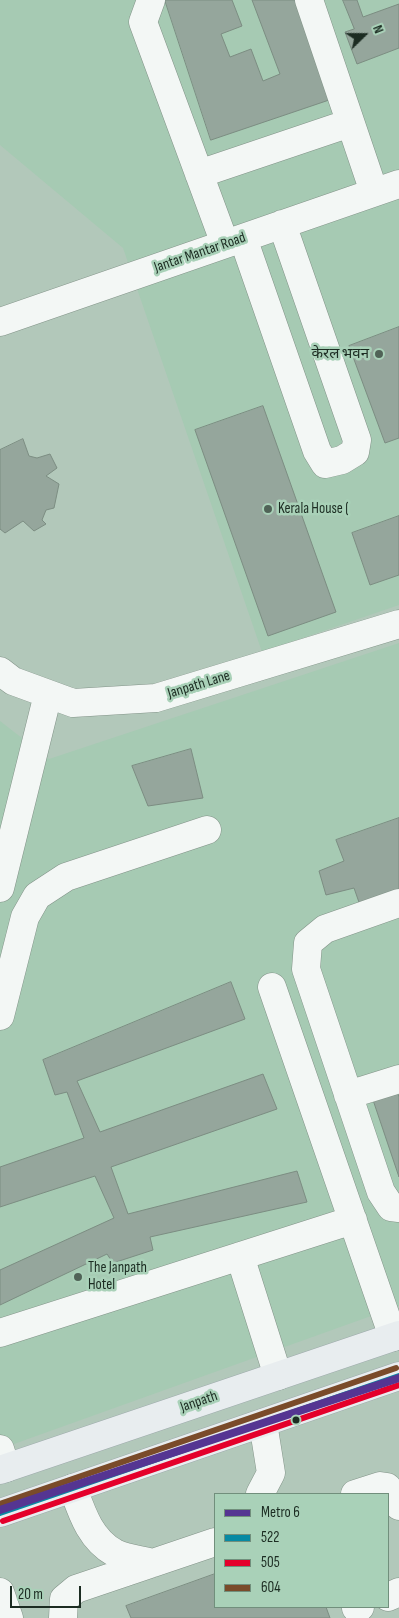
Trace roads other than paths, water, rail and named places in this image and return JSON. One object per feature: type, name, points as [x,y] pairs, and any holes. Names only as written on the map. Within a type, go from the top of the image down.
[{"type":"main road","name":"Janpath","points":[[2,1462],[278,1376],[396,1336]]},
{"type":"main road","points":[[0,1513],[399,1376]]},
{"type":"street","points":[[151,0],[143,22],[199,174],[234,241],[317,451],[326,464],[342,460],[355,452],[357,440],[282,224]]},
{"type":"street","points":[[309,0],[374,192]]},
{"type":"street","points":[[199,174],[350,123]]},
{"type":"street","name":"Jantar Mantar Road","points":[[0,322],[399,184]]},
{"type":"street","name":"Janpath Lane","points":[[0,671],[13,680],[73,703],[156,698],[399,624]]},
{"type":"street","points":[[0,888],[48,694]]},
{"type":"street","points":[[0,1016],[24,917],[37,896],[66,877],[207,830]]},
{"type":"street","points":[[399,903],[325,929],[308,943],[306,969],[381,1192],[391,1208],[399,1208]]},
{"type":"street","points":[[272,986],[353,1220],[396,1336]]},
{"type":"street","points":[[348,1095],[399,1080]]},
{"type":"street","points":[[0,1333],[353,1220]]},
{"type":"street","points":[[240,1256],[278,1376]]},
{"type":"street","points":[[261,1493],[271,1473],[263,1423]]},
{"type":"street","points":[[358,1493],[380,1486],[387,1486],[394,1494],[399,1506]]},
{"type":"street","points":[[73,1488],[95,1538],[115,1553],[153,1563]]},
{"type":"street","points":[[63,1618],[64,1599],[76,1589],[214,1542]]},
{"type":"street","points":[[0,1592],[9,1618]]},
{"type":"metro line","name":"6","points":[[0,1510],[399,1378]]},
{"type":"place","name":"केरल भवन","points":[[379,354]]},
{"type":"place","name":"Kerala House (","points":[[268,509]]},
{"type":"place","name":"The Janpath Hotel","points":[[78,1277]]}]
